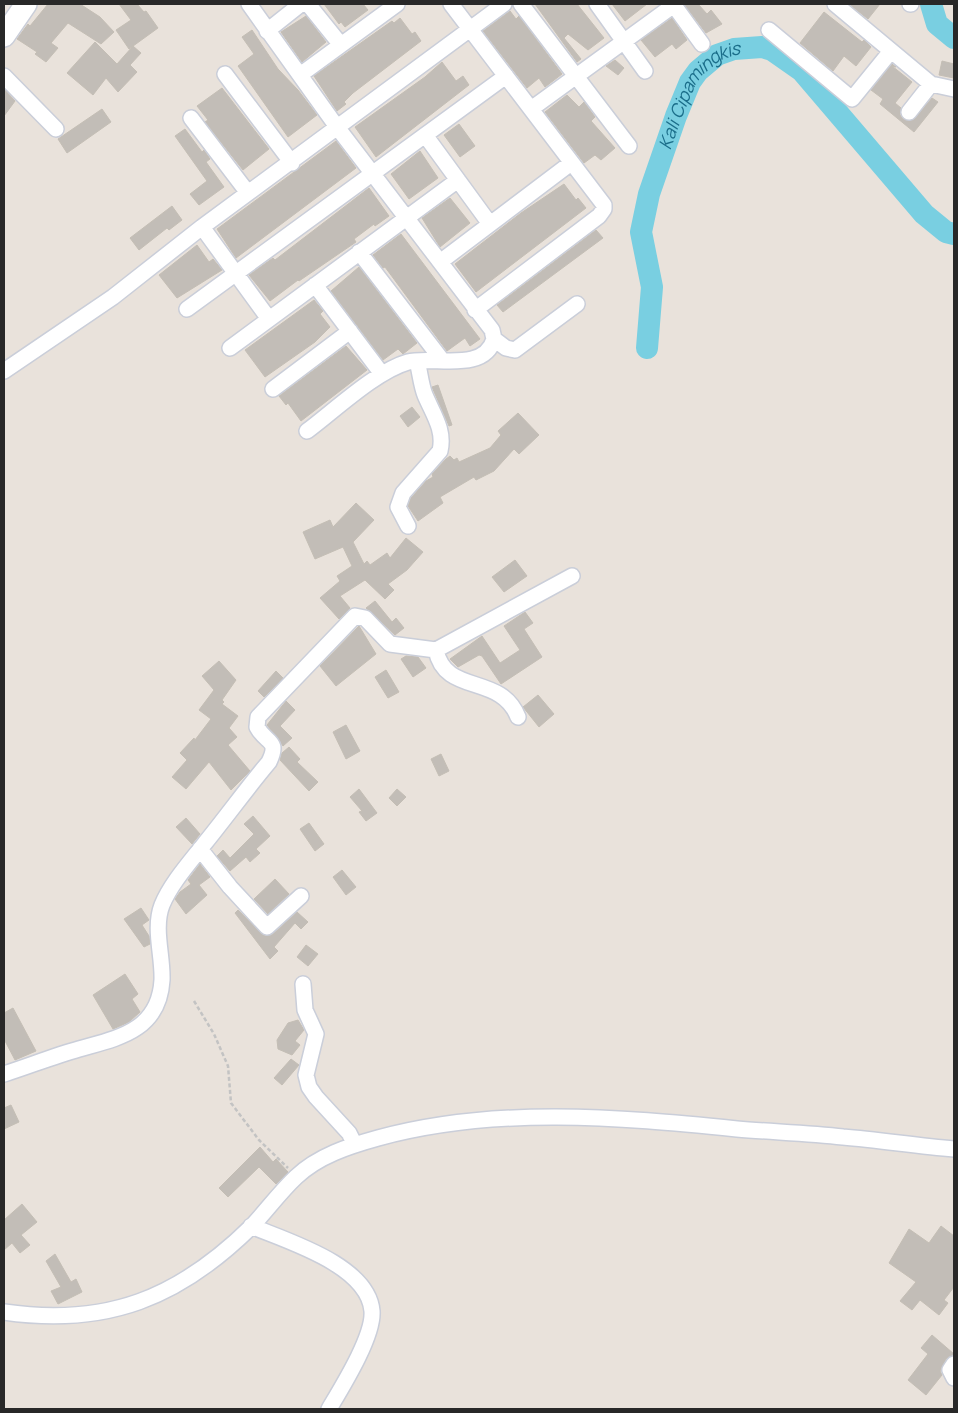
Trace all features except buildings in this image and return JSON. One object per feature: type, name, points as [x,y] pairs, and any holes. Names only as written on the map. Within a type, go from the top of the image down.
[{"type":"street","points":[[4,36],[26,4]]},
{"type":"street","points":[[249,4],[336,127],[492,330],[494,339],[489,349],[477,357],[462,361],[408,361],[382,374],[307,431]]},
{"type":"street","points":[[267,31],[301,4]]},
{"type":"street","points":[[308,4],[341,45]]},
{"type":"street","points":[[451,4],[602,201],[604,209],[602,213],[475,310]]},
{"type":"street","points":[[4,371],[113,297],[202,227],[292,163],[336,127],[504,4]]},
{"type":"street","points":[[521,4],[628,146]]},
{"type":"street","points":[[597,4],[645,70]]},
{"type":"street","points":[[531,109],[673,4],[702,44]]},
{"type":"street","points":[[835,4],[932,84],[954,89]]},
{"type":"street","points":[[300,75],[341,45],[388,6]]},
{"type":"street","points":[[769,30],[852,99],[891,51]]},
{"type":"street","points":[[225,74],[292,163]]},
{"type":"street","points":[[4,76],[56,129]]},
{"type":"street","points":[[186,309],[506,76]]},
{"type":"street","points":[[909,112],[932,84]]},
{"type":"street","points":[[191,118],[248,193]]},
{"type":"street","points":[[425,135],[490,224]]},
{"type":"street","points":[[440,262],[572,163]]},
{"type":"street","points":[[230,348],[458,180]]},
{"type":"street","points":[[202,227],[269,319]]},
{"type":"street","points":[[359,252],[442,360]]},
{"type":"street","points":[[315,285],[382,374]]},
{"type":"street","points":[[494,339],[506,348],[515,350],[577,304]]},
{"type":"street","points":[[273,389],[350,331]]},
{"type":"street","points":[[408,526],[398,502],[402,493],[440,451],[442,444],[439,426],[425,393],[417,361]]},
{"type":"street","points":[[4,1074],[80,1049],[111,1042],[129,1034],[150,1015],[160,993],[162,980],[158,920],[163,904],[200,849],[269,762],[274,752],[274,745],[257,727],[258,716],[355,616],[364,618],[390,644],[436,650],[572,576]]},
{"type":"street","points":[[436,650],[438,661],[447,674],[501,694],[514,707],[518,717]]},
{"type":"street","points":[[200,849],[230,887],[267,927],[301,896]]},
{"type":"street","points":[[303,984],[305,1010],[316,1034],[306,1075],[309,1086],[316,1098],[349,1133],[355,1145]]},
{"type":"street","points":[[4,1312],[95,1314],[136,1304],[186,1280],[207,1265],[251,1226],[296,1176],[334,1153],[355,1145],[438,1125],[518,1117],[674,1122],[954,1149]]},
{"type":"street","points":[[251,1226],[312,1252],[345,1270],[359,1283],[367,1296],[372,1312],[367,1337],[329,1409]]},
{"type":"street","points":[[954,1364],[950,1370],[954,1378]]},
{"type":"path","points":[[194,1001],[214,1034],[228,1066],[231,1103],[259,1140],[296,1176]]},
{"type":"waterway","name":"Kali Cipamingkis","points":[[931,4],[937,24],[954,38]]},
{"type":"waterway","name":"Kali Cipamingkis","points":[[647,348],[652,287],[641,232],[649,194],[690,82],[698,71],[717,55],[734,49],[762,47],[772,50],[802,71],[924,214],[946,232],[954,234]]}]
